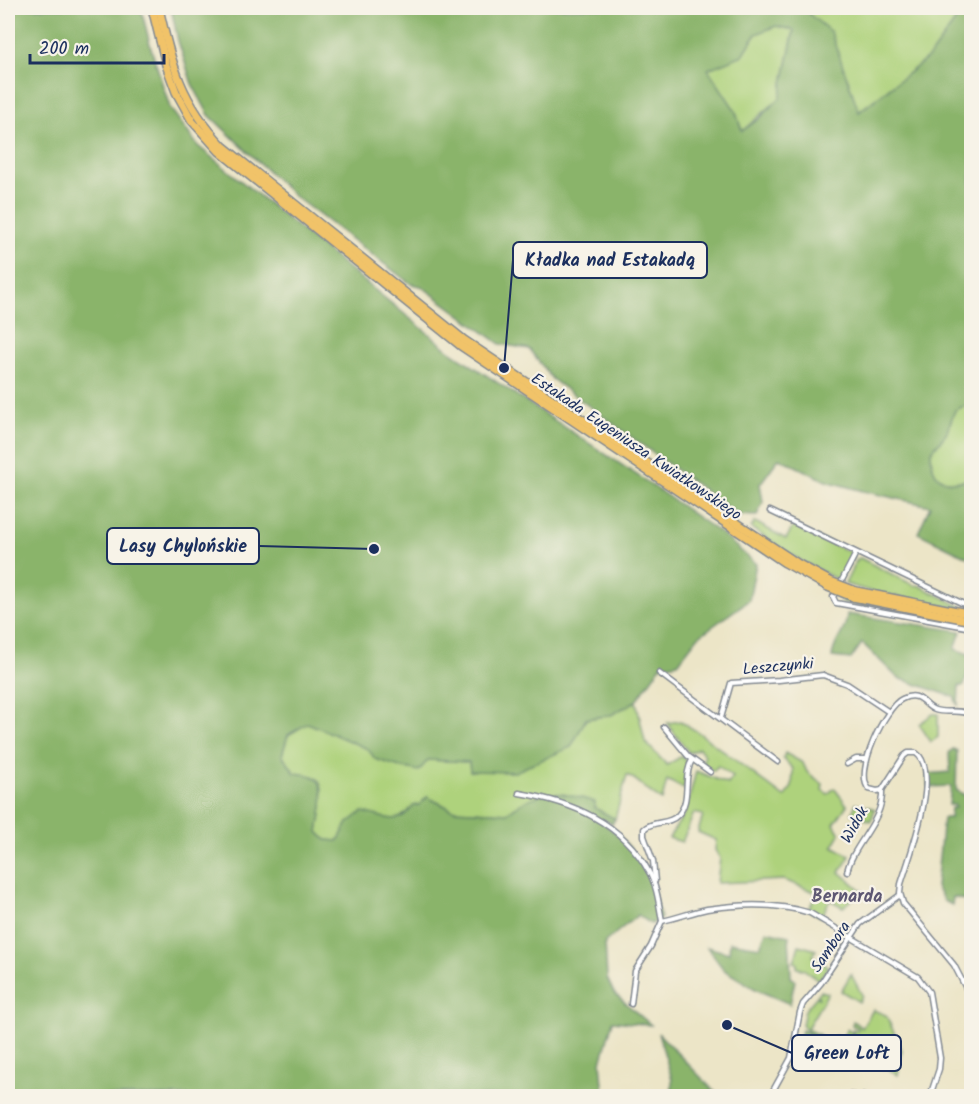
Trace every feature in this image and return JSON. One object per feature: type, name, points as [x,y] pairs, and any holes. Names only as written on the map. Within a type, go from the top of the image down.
[{"type":"highway","name":"Estakada Eugeniusza Kwiatkowskiego","points":[[152,8],[166,65],[176,92],[192,121],[221,149],[402,296],[547,400],[797,563],[855,594],[972,621]]},
{"type":"highway","name":"Estakada Eugeniusza Kwiatkowskiego","points":[[159,8],[171,59],[183,91],[221,149]]},
{"type":"highway","name":"Estakada Eugeniusza Kwiatkowskiego","points":[[855,594],[972,614]]},
{"type":"street","points":[[770,511],[972,608]]},
{"type":"street","points":[[856,553],[834,595],[836,603],[972,628]]},
{"type":"street","points":[[659,673],[778,762]]},
{"type":"street","name":"Leszczynki","points":[[721,718],[731,682],[779,680],[814,675],[829,676],[847,684],[889,712]]},
{"type":"street","points":[[882,790],[872,790],[866,786],[866,759],[889,712],[896,703],[905,698],[921,698],[935,710],[961,711],[972,715]]},
{"type":"street","points":[[664,727],[692,760],[710,772]]},
{"type":"street","name":"Widok","points":[[847,872],[850,859],[874,821],[882,790],[904,756],[908,753],[916,753],[923,762],[926,800],[901,884],[900,895]]},
{"type":"street","points":[[847,764],[856,759],[866,759]]},
{"type":"street","points":[[631,1004],[635,971],[654,941],[662,921],[653,861],[644,836],[644,829],[649,825],[671,820],[682,810],[689,765],[692,760]]},
{"type":"street","points":[[519,793],[549,798],[583,811],[619,832],[650,872],[655,885]]},
{"type":"street","points":[[900,895],[903,903],[954,965],[972,1000]]},
{"type":"street","name":"Sambora","points":[[772,1096],[794,1050],[801,1008],[867,918],[900,895]]},
{"type":"street","points":[[662,921],[707,909],[770,905],[810,913],[911,972],[927,988],[940,1058],[939,1069],[930,1096]]},
{"type":"street","points":[[838,1096],[863,1096]]},
{"type":"green space","points":[[8,8],[141,8],[170,108],[198,146],[450,351],[640,477],[723,535],[756,564],[749,600],[698,637],[678,663],[661,666],[636,701],[611,715],[586,719],[571,747],[515,772],[470,771],[469,762],[428,760],[419,771],[400,767],[375,759],[368,749],[308,723],[288,735],[282,755],[295,773],[310,775],[319,781],[322,802],[318,832],[326,840],[338,841],[348,823],[362,812],[396,819],[407,813],[413,806],[419,805],[427,797],[453,810],[507,813],[540,795],[570,795],[595,802],[595,808],[615,819],[612,824],[603,819],[602,823],[624,841],[641,864],[651,885],[661,918],[651,924],[638,915],[605,942],[607,978],[614,993],[651,1025],[613,1021],[601,1062],[604,1096],[8,1096]]},
{"type":"green space","points":[[171,8],[809,8],[809,14],[831,32],[859,112],[929,57],[965,8],[971,8],[971,403],[955,410],[946,434],[931,452],[934,469],[942,479],[954,482],[971,479],[971,559],[918,533],[930,506],[826,481],[779,458],[760,484],[763,502],[757,516],[738,515],[552,379],[529,349],[500,344],[421,286],[411,284],[294,196],[209,115],[192,84],[178,41]],"holes":[[[776,26],[794,30],[780,98],[760,118],[742,131],[735,110],[708,69],[743,55],[756,34]]]},
{"type":"green space","points":[[809,8],[965,8],[929,57],[858,112],[848,79],[809,14]]},
{"type":"green space","points":[[776,26],[794,30],[780,98],[742,131],[735,110],[707,69],[743,55],[756,34]]},
{"type":"green space","points":[[971,403],[971,479],[954,482],[941,479],[934,469],[931,452],[946,434],[955,410]]},
{"type":"green space","points":[[755,522],[786,539],[794,525],[852,553],[853,556],[840,581],[801,561],[751,528]]},
{"type":"green space","points":[[860,558],[962,609],[873,592],[845,584],[857,559]]},
{"type":"green space","points":[[843,597],[874,606],[971,626],[841,602]]},
{"type":"green space","points":[[847,614],[961,631],[955,649],[971,655],[971,663],[964,686],[959,686],[958,706],[954,697],[898,678],[862,643],[851,659],[832,657],[845,627]]},
{"type":"green space","points":[[636,701],[645,742],[667,765],[682,756],[687,762],[684,789],[667,780],[662,800],[627,775],[615,819],[595,808],[515,807],[508,813],[453,810],[427,797],[419,805],[413,806],[407,813],[396,819],[362,813],[348,823],[338,841],[326,840],[318,832],[322,802],[319,781],[310,775],[295,773],[282,755],[288,735],[308,723],[368,749],[373,754],[419,770],[428,760],[469,762],[470,771],[571,747],[586,719],[611,715]]},
{"type":"green space","points":[[933,714],[938,714],[938,737],[931,742],[919,724]]},
{"type":"green space","points":[[680,721],[784,797],[792,787],[793,769],[783,758],[785,753],[803,763],[807,772],[823,784],[822,790],[828,794],[834,788],[847,805],[834,824],[840,834],[833,846],[850,856],[840,872],[862,891],[843,907],[830,900],[821,917],[808,910],[817,893],[784,880],[717,883],[720,858],[715,850],[716,840],[698,832],[703,815],[694,813],[682,842],[669,838],[686,811],[696,771],[728,784],[733,777],[718,766],[713,771],[702,762],[705,756],[699,748],[689,753],[667,723]]},
{"type":"green space","points":[[953,749],[957,751],[956,790],[971,799],[971,902],[953,897],[952,905],[944,901],[936,887],[943,818],[950,818],[951,808],[955,808],[955,805],[949,805],[951,786],[928,787],[927,774],[950,772],[949,753]]},
{"type":"green space","points":[[856,803],[875,809],[871,821],[852,814]]},
{"type":"green space","points":[[766,931],[789,936],[791,977],[795,980],[790,1004],[757,990],[724,970],[707,947],[729,953],[730,942],[760,947]]},
{"type":"green space","points":[[799,945],[816,950],[813,956],[828,967],[819,980],[803,969],[797,968],[797,963],[794,962]]},
{"type":"green space","points":[[851,974],[862,995],[859,1002],[841,991]]},
{"type":"green space","points":[[821,991],[828,993],[807,1028],[831,1042],[835,1036],[839,1038],[834,1045],[808,1032],[802,1025],[805,1010],[817,996],[819,999],[818,994]]},
{"type":"green space","points":[[873,1010],[886,1015],[902,1050],[898,1075],[892,1071],[857,1062],[861,1049],[854,1047],[853,1029],[857,1031],[858,1028],[852,1025],[853,1021],[862,1028]]},
{"type":"green space","points":[[848,1029],[852,1033],[853,1047],[848,1061],[839,1053],[831,1059],[800,1042],[802,1030],[834,1048]]},
{"type":"green space","points":[[658,1033],[719,1096],[672,1096],[672,1079]]},
{"type":"place","name":"Kładka nad Estakadą","points":[[504,368]]},
{"type":"place","name":"Lasy Chylońskie","points":[[374,549]]},
{"type":"place","name":"Green Loft","points":[[727,1025]]},
{"type":"district","name":"Bernarda","points":[[847,897]]}]
